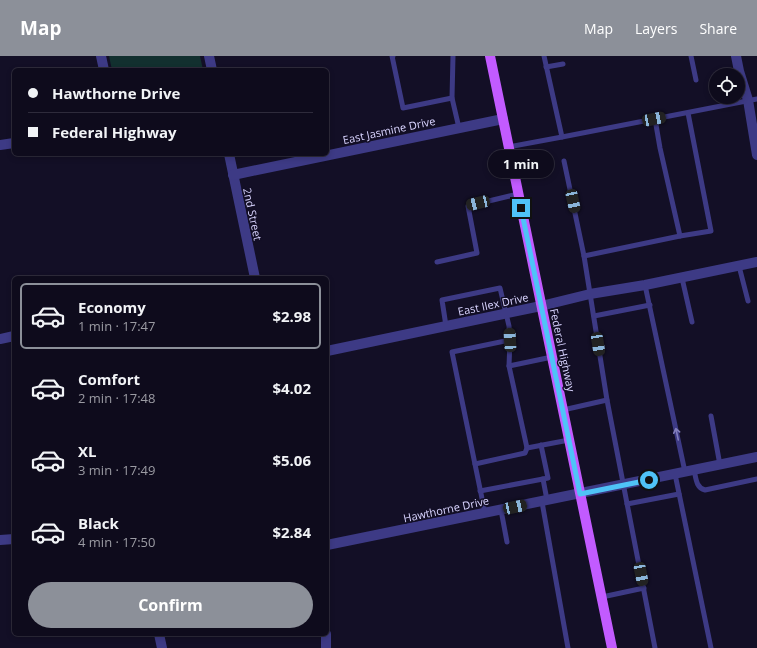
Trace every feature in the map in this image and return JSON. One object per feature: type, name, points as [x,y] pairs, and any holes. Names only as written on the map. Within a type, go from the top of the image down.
[{"type":"main road","name":"Federal Highway","points":[[490,56],[612,648]]},
{"type":"street","points":[[101,56],[104,68]]},
{"type":"street","points":[[209,56],[212,68]]},
{"type":"street","points":[[736,56],[739,71],[753,100],[757,155]]},
{"type":"street","name":"East Jasmine Drive","points":[[329,155],[503,119]]},
{"type":"street","points":[[0,146],[12,143]]},
{"type":"street","name":"2nd Street","points":[[229,156],[255,276]]},
{"type":"street","name":"East Jasmine Drive","points":[[233,175],[324,156]]},
{"type":"street","name":"East Ilex Drive","points":[[329,351],[506,314],[590,294],[682,278],[757,262]]},
{"type":"street","points":[[0,339],[12,336]]},
{"type":"street","name":"Hawthorne Drive","points":[[329,546],[757,457]]},
{"type":"street","points":[[0,540],[12,539]]},
{"type":"street","points":[[159,636],[162,648]]},
{"type":"street","points":[[326,636],[326,648]]},
{"type":"lane","points":[[393,56],[403,108],[452,98]]},
{"type":"lane","points":[[453,56],[452,98],[459,128]]},
{"type":"lane","points":[[544,56],[562,137]]},
{"type":"lane","points":[[691,56],[696,80]]},
{"type":"lane","points":[[546,67],[563,64]]},
{"type":"lane","points":[[508,147],[753,100]]},
{"type":"lane","points":[[584,256],[711,231],[688,113]]},
{"type":"lane","points":[[654,119],[680,236]]},
{"type":"lane","points":[[564,161],[584,256],[607,400],[655,648]]},
{"type":"lane","points":[[437,262],[477,253],[468,206],[518,194]]},
{"type":"lane","points":[[739,266],[748,302]]},
{"type":"lane","points":[[682,278],[692,322]]},
{"type":"lane","points":[[645,285],[690,471],[698,486],[705,490],[757,479]]},
{"type":"lane","points":[[446,326],[442,300],[500,288],[509,326],[509,366],[527,448],[525,453],[475,464]]},
{"type":"lane","points":[[594,316],[650,305]]},
{"type":"lane","points":[[485,513],[452,352],[510,340]]},
{"type":"lane","points":[[509,366],[552,357]]},
{"type":"lane","points":[[563,410],[607,400]]},
{"type":"lane","points":[[711,416],[720,465]]},
{"type":"lane","points":[[527,448],[569,440]]},
{"type":"lane","points":[[480,491],[548,478],[541,445]]},
{"type":"lane","points":[[675,474],[711,648]]},
{"type":"lane","points":[[543,479],[545,501],[568,648]]},
{"type":"lane","points":[[627,504],[679,494]]},
{"type":"lane","points":[[501,510],[507,542]]},
{"type":"lane","points":[[602,597],[644,588]]},
{"type":"green space","points":[[109,56],[200,56],[203,68],[112,68]]},
{"type":"route","points":[[521,208],[580,494],[649,480]]}]
